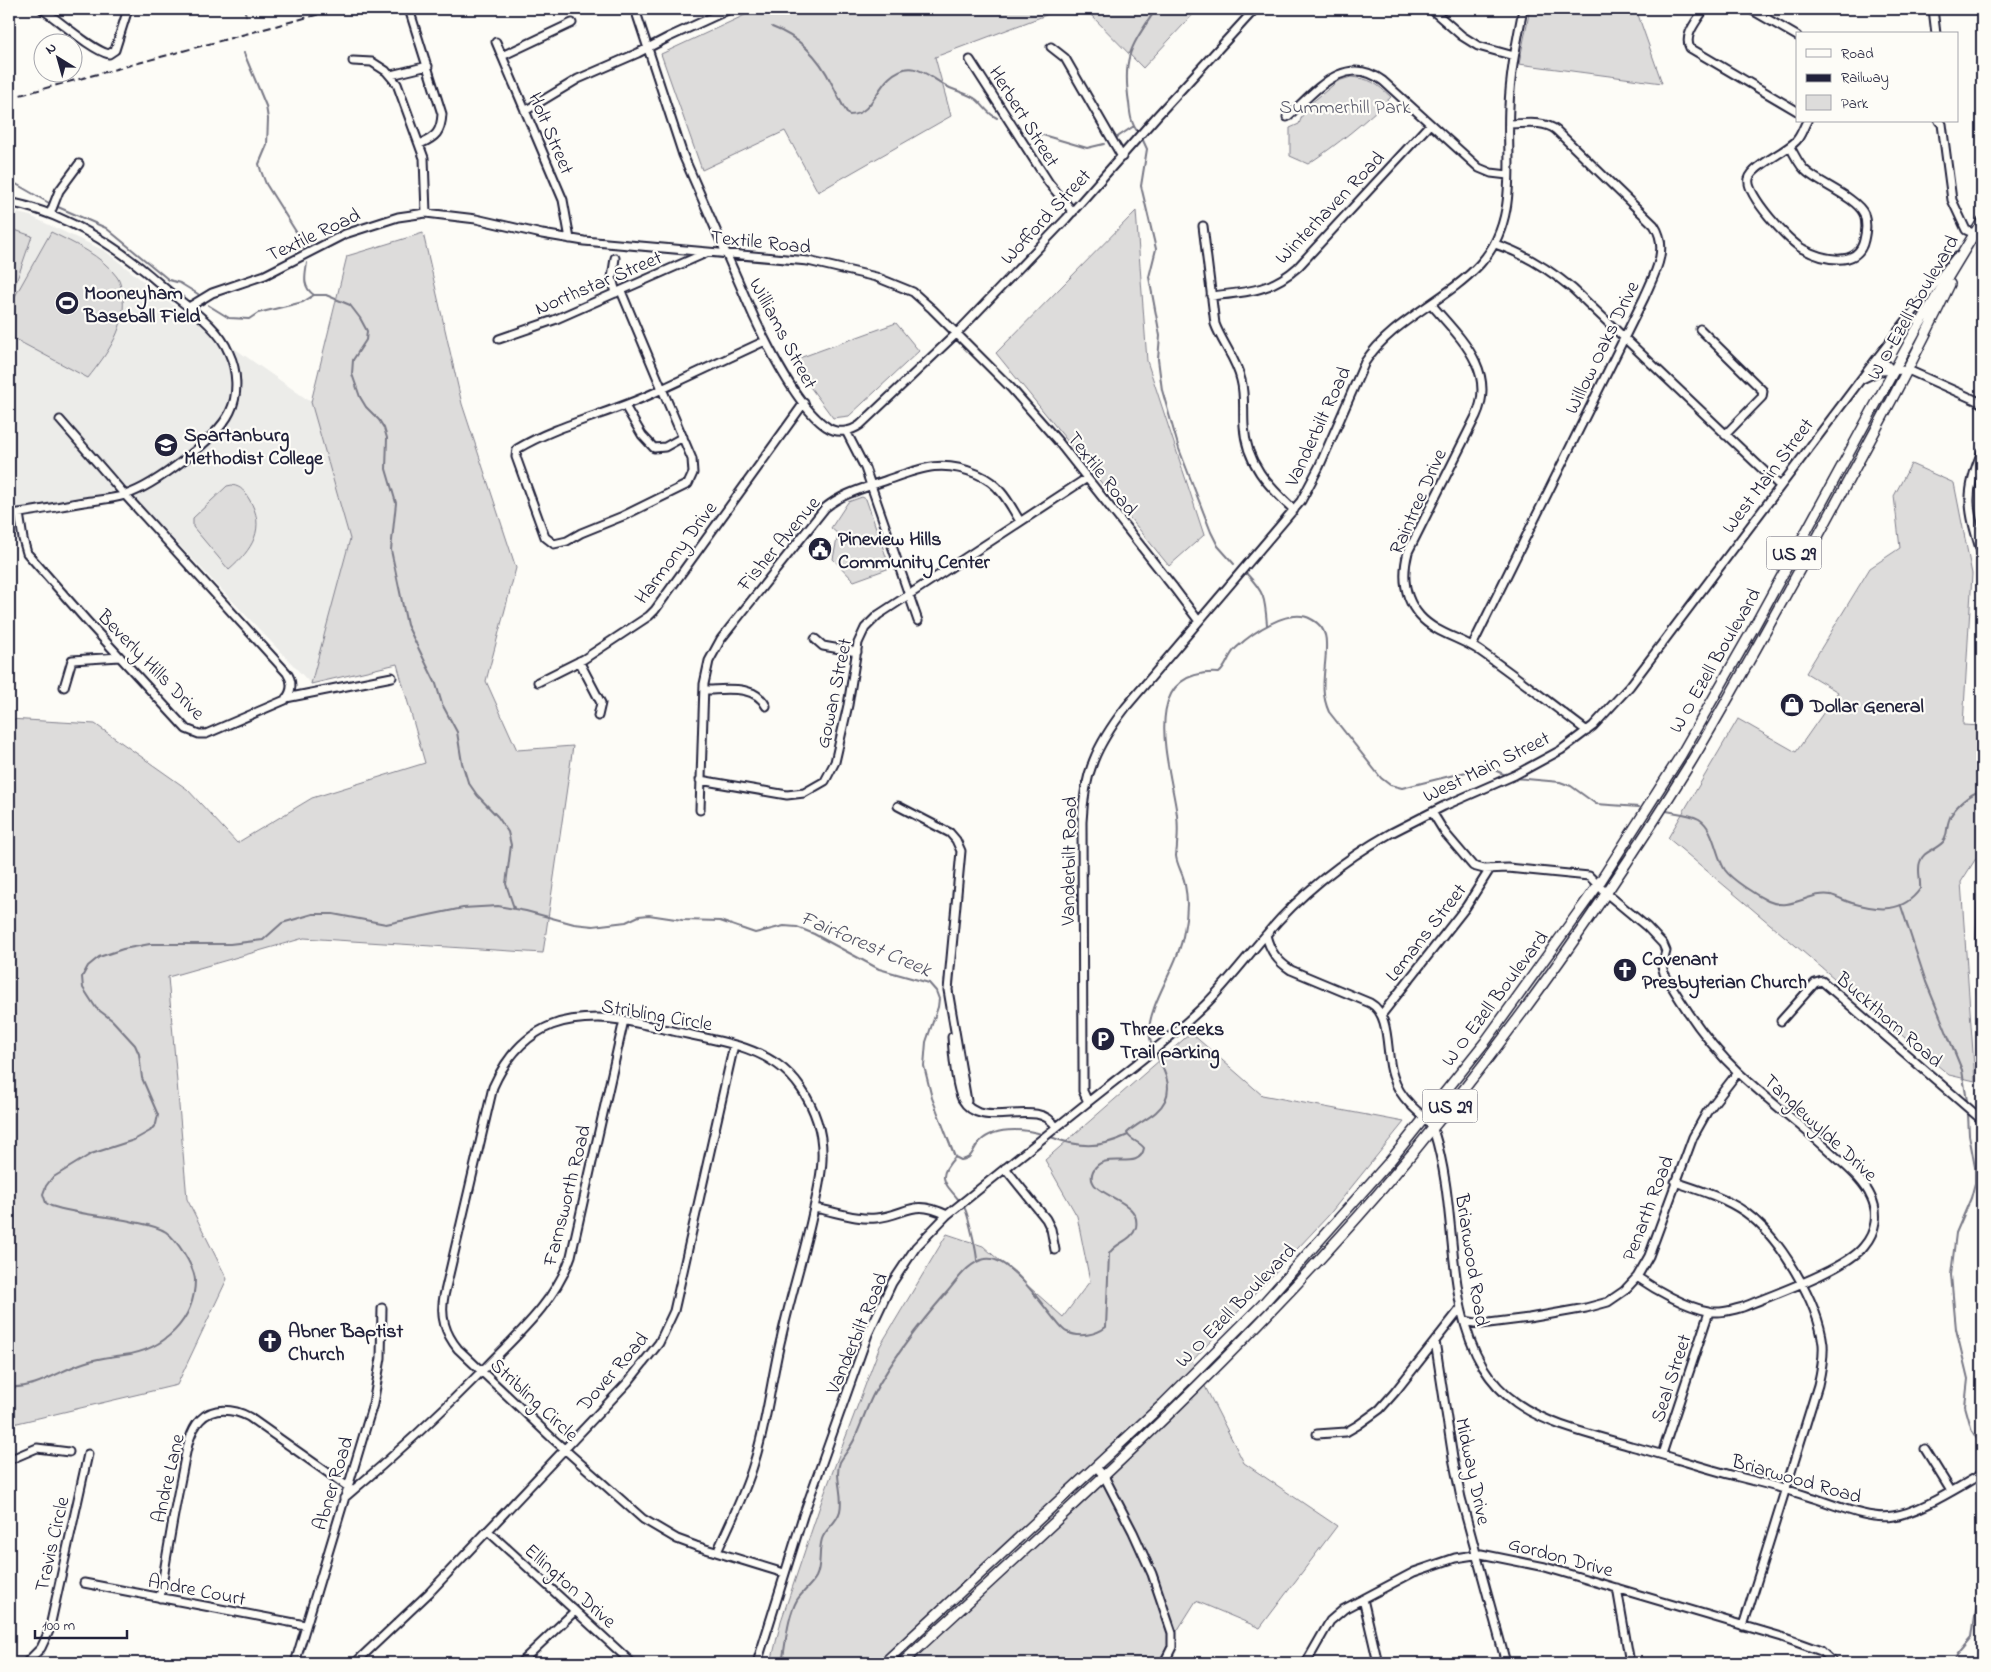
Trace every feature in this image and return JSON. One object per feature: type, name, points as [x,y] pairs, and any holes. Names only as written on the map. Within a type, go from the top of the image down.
[{"type":"main road","name":"West Main Street","points":[[1975,234],[1982,221]]},
{"type":"main road","name":"W O Ezell Boulevard","points":[[902,1663],[1184,1400],[1280,1303],[1358,1217],[1433,1128],[1541,987],[1606,893],[1687,768],[1731,693],[1908,370],[1975,234]]},
{"type":"main road","name":"W O Ezell Boulevard","points":[[884,1663],[1096,1467],[1175,1392],[1262,1305],[1347,1210],[1424,1119],[1485,1042],[1598,885],[1680,755],[1761,615],[1915,332],[1975,234]]},
{"type":"main road","points":[[1857,439],[1867,445]]},
{"type":"main road","points":[[1819,508],[1829,515]]},
{"type":"main road","points":[[1761,615],[1772,621]]},
{"type":"main road","points":[[1720,686],[1731,693]]},
{"type":"main road","points":[[1347,1210],[1358,1217]]},
{"type":"main road","points":[[1175,1392],[1184,1400]]},
{"type":"street","points":[[42,9],[84,40],[109,54],[116,50],[128,9]]},
{"type":"street","points":[[409,9],[442,114],[440,127],[432,139],[420,144]]},
{"type":"street","name":"Williams Street","points":[[636,9],[683,155],[765,341],[787,380],[804,403],[826,427],[838,431],[846,431]]},
{"type":"street","points":[[525,111],[578,79],[730,9]]},
{"type":"street","name":"Wofford Street","points":[[846,431],[860,425],[957,333],[1073,212],[1256,9]]},
{"type":"street","points":[[1432,9],[1462,36],[1478,46],[1514,56]]},
{"type":"street","name":"Vanderbilt Road","points":[[757,1663],[784,1573],[845,1396],[882,1303],[892,1284],[916,1248],[947,1215],[1088,1102],[1083,1091],[1084,891],[1082,822],[1087,780],[1095,754],[1109,729],[1198,620],[1294,510],[1313,479],[1371,352],[1390,334],[1471,273],[1495,244],[1508,207],[1511,79],[1523,9]]},
{"type":"street","points":[[1704,9],[1689,34],[1687,40],[1690,48],[1796,110]]},
{"type":"street","points":[[1750,9],[1796,35]]},
{"type":"street","points":[[1932,9],[1936,32]]},
{"type":"street","points":[[502,56],[572,23]]},
{"type":"street","name":"Holt Street","points":[[496,42],[563,200],[570,239]]},
{"type":"street","points":[[1051,47],[1065,58],[1122,157]]},
{"type":"street","name":"Herbert Street","points":[[970,60],[1048,183],[1073,212]]},
{"type":"street","points":[[353,61],[372,62],[391,75],[400,91],[420,144],[426,166],[426,213]]},
{"type":"street","points":[[391,75],[428,66]]},
{"type":"street","points":[[1287,116],[1330,80],[1342,72],[1356,70],[1377,77],[1479,168],[1491,173],[1508,175]]},
{"type":"street","points":[[1790,146],[1806,171],[1861,209],[1867,225],[1862,246],[1856,254],[1847,259],[1836,260],[1803,250],[1776,226],[1755,197],[1748,182],[1750,176],[1797,140],[1806,122]]},
{"type":"street","points":[[1941,122],[1952,200],[1966,230],[1975,234]]},
{"type":"street","name":"Willow Oaks Drive","points":[[1472,646],[1624,337],[1658,265],[1662,244],[1658,231],[1643,214],[1552,127],[1540,123],[1509,124]]},
{"type":"street","name":"Winterhaven Road","points":[[1211,296],[1251,292],[1288,276],[1298,268],[1430,124]]},
{"type":"street","points":[[50,214],[60,191],[79,164]]},
{"type":"street","points":[[9,202],[50,214],[88,231],[110,244],[188,308],[216,333],[229,352],[235,371],[236,390],[230,412],[217,431],[187,457],[153,480],[125,495],[9,514]]},
{"type":"street","name":"Textile Road","points":[[188,308],[212,293],[265,275],[346,234],[398,217],[426,213],[476,219],[570,239],[808,261],[853,270],[888,281],[913,292],[957,333],[1038,417],[1198,620]]},
{"type":"street","points":[[1203,226],[1215,324],[1220,338],[1236,364],[1242,382],[1245,436],[1250,455],[1264,481],[1294,510]]},
{"type":"street","name":"West Main Street","points":[[1088,1102],[1193,1016],[1217,993],[1266,935],[1298,901],[1338,867],[1368,846],[1432,812],[1515,775],[1561,750],[1587,731],[1610,709],[1630,686],[1874,362],[1975,234]]},
{"type":"street","points":[[1495,244],[1505,247],[1565,282],[1780,486]]},
{"type":"street","name":"Northstar Street","points":[[499,339],[554,320],[709,252]]},
{"type":"street","points":[[615,258],[612,278],[662,389],[693,462],[691,480],[686,486],[624,516],[581,533],[567,541],[558,544],[550,542],[545,536],[532,505],[516,452],[547,433],[625,406],[662,389],[765,341]]},
{"type":"street","name":"Raintree Drive","points":[[1431,304],[1458,336],[1476,362],[1482,377],[1483,393],[1476,416],[1408,552],[1404,580],[1410,600],[1421,617],[1430,625],[1472,646],[1587,731]]},
{"type":"street","points":[[1700,328],[1763,391],[1762,397],[1725,435]]},
{"type":"street","points":[[1874,362],[1886,364],[1894,372]]},
{"type":"street","points":[[1908,370],[1982,403]]},
{"type":"street","name":"West Main Street","points":[[1861,380],[1882,371],[1908,370]]},
{"type":"street","points":[[1874,373],[1885,387]]},
{"type":"street","name":"Harmony Drive","points":[[538,682],[579,661],[649,616],[655,610],[804,403]]},
{"type":"street","points":[[625,406],[642,435],[654,448],[665,447],[683,437]]},
{"type":"street","points":[[60,420],[125,495],[287,672],[291,686],[286,698]]},
{"type":"street","points":[[846,431],[871,486],[918,621]]},
{"type":"street","points":[[1982,452],[1972,475],[1969,496],[1972,522],[1982,555]]},
{"type":"street","name":"Fisher Avenue","points":[[700,810],[704,690],[706,672],[714,650],[817,517],[829,505],[842,496],[924,467],[937,465],[955,466],[985,478],[994,484],[1020,521]]},
{"type":"street","name":"Gowan Street","points":[[700,780],[787,795],[812,790],[825,781],[835,762],[861,635],[871,621],[1087,478]]},
{"type":"street","name":"Beverly Hills Drive","points":[[20,513],[23,539],[28,553],[186,729],[199,734],[212,732],[286,698],[392,677]]},
{"type":"street","points":[[815,639],[820,644],[857,652]]},
{"type":"street","points":[[64,687],[72,660],[120,657]]},
{"type":"street","points":[[579,661],[601,703],[598,716]]},
{"type":"street","points":[[704,690],[749,691],[759,695],[766,706]]},
{"type":"street","points":[[898,806],[950,833],[960,848],[961,859],[948,979],[948,1000],[963,1076],[966,1104],[984,1115],[1028,1114],[1042,1116],[1050,1120],[1056,1128]]},
{"type":"street","name":"Tanglewylde Drive","points":[[1432,812],[1468,862],[1478,868],[1529,869],[1590,876],[1606,893],[1643,923],[1663,944],[1666,951],[1663,970],[1674,991],[1708,1040],[1738,1072],[1815,1137],[1858,1178],[1868,1190],[1874,1204],[1876,1220],[1874,1228],[1861,1250],[1845,1262],[1743,1307],[1709,1312],[1670,1296],[1637,1277]]},
{"type":"street","name":"Lemans Street","points":[[1382,1014],[1466,907],[1490,868]]},
{"type":"street","points":[[1982,904],[1982,993]]},
{"type":"street","points":[[1266,935],[1272,951],[1291,970],[1373,1004],[1382,1014],[1388,1060],[1394,1079],[1403,1096],[1433,1128]]},
{"type":"street","name":"Buckthorn Road","points":[[1781,1021],[1815,983],[1822,981],[1982,1120]]},
{"type":"street","name":"Stribling Circle","points":[[717,1552],[754,1462],[781,1337],[814,1208],[822,1162],[821,1137],[813,1109],[798,1084],[777,1064],[764,1056],[734,1045],[624,1020],[585,1018],[563,1022],[544,1028],[527,1039],[511,1055],[493,1087],[442,1306],[444,1324],[452,1342],[565,1449],[643,1519],[677,1539],[717,1552],[784,1573]]},
{"type":"street","name":"Farnsworth Road","points":[[344,1498],[380,1468],[482,1371],[513,1340],[553,1294],[567,1270],[624,1020]]},
{"type":"street","name":"Dover Road","points":[[355,1663],[429,1593],[488,1532],[646,1361],[659,1343],[671,1319],[734,1045]]},
{"type":"street","name":"Penarth Road","points":[[1465,1321],[1481,1324],[1530,1318],[1597,1306],[1617,1297],[1637,1277],[1649,1256],[1686,1153],[1702,1121],[1738,1072]]},
{"type":"street","name":"Briarwood Road","points":[[1433,1128],[1440,1156],[1448,1206],[1461,1308],[1469,1338],[1484,1369],[1505,1394],[1530,1413],[1559,1424],[1662,1454],[1699,1467],[1785,1489],[1870,1516],[1887,1517],[1910,1511],[1982,1474]]},
{"type":"street","points":[[1005,1168],[1046,1219],[1051,1229],[1055,1250]]},
{"type":"street","points":[[1675,1182],[1728,1202],[1752,1217],[1777,1246],[1801,1282],[1816,1315],[1823,1344],[1823,1363],[1809,1417],[1743,1626]]},
{"type":"street","points":[[814,1208],[864,1218],[886,1216],[916,1207],[932,1208],[947,1215]]},
{"type":"street","name":"Abner Road","points":[[295,1663],[373,1404],[381,1358],[382,1308]]},
{"type":"street","points":[[1317,1434],[1346,1432],[1371,1417],[1392,1397],[1461,1308]]},
{"type":"street","name":"Seal Street","points":[[1662,1454],[1709,1312]]},
{"type":"street","name":"Midway Drive","points":[[1434,1341],[1453,1458],[1476,1554],[1506,1663]]},
{"type":"street","name":"Andre Lane","points":[[160,1598],[174,1514],[187,1453],[194,1428],[210,1413],[225,1410],[241,1412],[249,1416],[348,1488]]},
{"type":"street","points":[[9,1460],[37,1448],[69,1452]]},
{"type":"street","points":[[1925,1450],[1951,1491]]},
{"type":"street","name":"Travis Circle","points":[[26,1663],[41,1648],[48,1631],[88,1454]]},
{"type":"street","points":[[1096,1467],[1104,1476],[1146,1560],[1170,1628],[1172,1647],[1164,1663]]},
{"type":"street","name":"Ellington Drive","points":[[488,1532],[632,1663]]},
{"type":"street","name":"Gordon Drive","points":[[1306,1663],[1330,1621],[1339,1613],[1414,1572],[1448,1560],[1476,1554],[1489,1554],[1545,1567],[1802,1644],[1825,1654],[1834,1663]]},
{"type":"street","name":"Andre Court","points":[[84,1583],[305,1625]]},
{"type":"street","points":[[1616,1588],[1630,1663]]},
{"type":"street","points":[[1363,1599],[1378,1663]]},
{"type":"street","points":[[520,1663],[575,1611]]},
{"type":"shaded area","name":"Spartanburg Methodist College","points":[[9,211],[30,216],[105,251],[181,311],[311,402],[350,539],[311,684],[125,488],[27,507],[9,507]]},
{"type":"green space","points":[[758,9],[1062,9],[935,57],[951,116],[818,192],[785,131],[702,170],[661,54]]},
{"type":"green space","points":[[1085,9],[1198,9],[1143,68]]},
{"type":"green space","points":[[1530,9],[1636,9],[1662,83],[1519,64]]},
{"type":"green space","name":"Summerhill Park","points":[[1351,77],[1373,82],[1391,97],[1330,149],[1308,164],[1290,156],[1290,128],[1299,124],[1305,108],[1338,81]]},
{"type":"green space","points":[[1136,211],[1147,361],[1204,535],[1169,566],[996,353]]},
{"type":"green space","points":[[9,228],[32,236],[12,294],[9,293]]},
{"type":"green space","name":"Mooneyham Baseball Field","points":[[51,232],[87,251],[103,262],[117,277],[121,286],[123,304],[119,327],[109,349],[88,378],[9,336],[9,307]]},
{"type":"green space","points":[[423,233],[462,404],[516,568],[486,681],[517,750],[573,746],[543,953],[304,938],[168,977],[187,1199],[227,1279],[177,1385],[9,1425],[9,719],[95,724],[187,789],[237,843],[312,798],[425,763],[397,664],[311,684],[350,539],[311,402],[347,256]]},
{"type":"green space","points":[[896,323],[919,351],[849,416],[833,418],[791,361]]},
{"type":"green space","points":[[1911,464],[1954,483],[1972,574],[1963,725],[1982,726],[1982,849],[1961,882],[1975,1081],[1949,1075],[1668,838],[1738,719],[1796,752],[1838,692],[1806,673],[1870,568],[1900,548],[1894,496]]},
{"type":"green space","points":[[232,485],[242,490],[249,499],[257,520],[257,529],[244,555],[229,570],[193,527],[193,518],[227,486]]},
{"type":"green space","points":[[862,497],[866,499],[890,568],[854,581],[833,559],[838,534],[831,528],[848,502]]},
{"type":"green space","points":[[1191,1033],[1262,1095],[1404,1122],[1328,1216],[1192,1361],[1244,1463],[1337,1526],[1260,1628],[1196,1601],[1157,1663],[878,1663],[874,1659],[870,1663],[771,1663],[781,1621],[822,1500],[880,1346],[947,1234],[983,1246],[1063,1317],[1090,1281],[1077,1216],[1045,1160]]},
{"type":"waterway","points":[[244,9],[246,15]]},
{"type":"waterway","points":[[1138,132],[1132,122],[1130,111],[1127,87],[1128,63],[1130,53],[1140,33],[1156,9]]},
{"type":"waterway","points":[[772,27],[791,36],[807,49],[827,74],[849,115],[856,114],[868,107],[889,78],[898,72],[913,69],[974,98],[997,118]]},
{"type":"waterway","points":[[244,53],[266,106],[268,119],[267,145],[259,164],[261,171],[266,184],[300,238],[303,248]]},
{"type":"waterway","points":[[1116,138],[1134,126]]},
{"type":"waterway","points":[[1036,133],[1087,148],[1104,144]]},
{"type":"waterway","points":[[1141,136],[1147,149],[1141,186],[1156,249],[1149,277],[1160,336],[1158,359],[1162,390],[1179,449],[1211,532],[1218,546],[1234,564]]},
{"type":"waterway","points":[[9,183],[16,184],[49,203]]},
{"type":"waterway","points":[[58,207],[106,228],[169,280],[180,283],[198,294]]},
{"type":"waterway","points":[[307,263],[306,285],[314,295]]},
{"type":"waterway","points":[[208,305],[229,318],[249,319],[258,313],[303,302],[314,295],[326,295],[350,305],[367,331],[366,340],[353,360],[352,374],[360,397],[366,407],[379,420],[387,438],[386,469],[396,503],[391,550],[407,625],[436,684],[442,704],[457,732],[462,763],[468,782],[477,795],[498,817],[508,832],[511,845],[506,884],[514,908]]},
{"type":"waterway","points":[[1246,573],[1263,597],[1267,625]]},
{"type":"waterway","name":"Fairforest Creek","points":[[1152,1046],[1149,1033],[1151,1019],[1159,995],[1177,957],[1186,914],[1187,896],[1176,856],[1177,815],[1169,772],[1164,724],[1167,703],[1176,686],[1193,676],[1219,673],[1224,668],[1233,651],[1251,635],[1271,623],[1292,616],[1302,616],[1318,623],[1325,635],[1326,652],[1323,686],[1329,712],[1381,778],[1390,785],[1402,788],[1482,768],[1492,769],[1508,776]]},
{"type":"waterway","name":"Fairforest Creek","points":[[1514,778],[1560,782],[1571,786],[1596,804],[1639,807]]},
{"type":"waterway","name":"Fairforest Creek","points":[[1666,811],[1691,816],[1704,823],[1712,836],[1719,857],[1728,874],[1768,901],[1776,904],[1785,904],[1816,896],[1831,895],[1862,906],[1890,908],[1906,902],[1920,889],[1919,868],[1922,858],[1943,842],[1954,810],[1967,798],[1982,790]]},
{"type":"waterway","name":"Fairforest Creek","points":[[9,1387],[29,1385],[88,1361],[139,1352],[152,1347],[164,1340],[183,1320],[190,1308],[194,1295],[195,1280],[192,1268],[180,1247],[166,1232],[144,1224],[51,1206],[46,1203],[43,1194],[52,1178],[91,1154],[134,1140],[150,1131],[156,1124],[158,1115],[142,1078],[139,1054],[135,1045],[112,1020],[96,1008],[83,988],[82,977],[88,966],[99,957],[123,949],[150,944],[230,944],[263,940],[282,923],[313,914],[333,914],[386,924],[463,908],[498,906],[526,911],[574,924],[593,926],[626,922],[639,916],[649,915],[682,920],[720,921],[755,933],[784,926],[797,927],[814,934],[879,969],[929,983],[936,991],[939,999],[938,1007],[926,1042],[924,1066],[932,1098],[955,1157],[961,1160],[967,1158],[983,1139],[999,1132],[1018,1130],[1044,1135]]},
{"type":"waterway","points":[[1901,906],[1926,982],[1962,1070],[1967,1101]]},
{"type":"waterway","name":"Fairforest Creek","points":[[1048,1136],[1079,1145],[1098,1145],[1128,1135],[1127,1133],[1130,1130],[1156,1112],[1163,1105],[1167,1097],[1168,1090],[1165,1074],[1154,1051]]},
{"type":"waterway","points":[[1968,1114],[1969,1135],[1975,1167],[1975,1183],[1971,1198],[1956,1233],[1951,1275],[1956,1329],[1968,1379],[1965,1406],[1972,1431],[1982,1447]]},
{"type":"waterway","points":[[782,1663],[789,1623],[794,1607],[799,1597],[816,1577],[819,1568],[822,1539],[840,1511],[841,1499],[838,1474],[840,1462],[854,1440],[873,1395],[899,1353],[964,1272],[979,1261],[994,1259],[1004,1264],[1023,1281],[1065,1331],[1077,1335],[1087,1335],[1106,1327],[1109,1254],[1115,1247],[1131,1236],[1136,1227],[1135,1217],[1130,1209],[1096,1186],[1092,1180],[1093,1171],[1098,1165],[1105,1162],[1136,1159],[1141,1155],[1144,1148],[1128,1135]]},
{"type":"waterway","points":[[955,1157],[946,1169],[944,1179],[958,1199]]},
{"type":"waterway","points":[[964,1207],[972,1233],[977,1261]]},
{"type":"waterway","points":[[1954,1663],[1957,1655],[1972,1637],[1982,1568]]},
{"type":"railway","points":[[9,98],[338,9]]},
{"type":"place","name":"Mooneyham Baseball Field","points":[[67,303]]},
{"type":"place","name":"Spartanburg Methodist College","points":[[166,445]]},
{"type":"place","name":"Pineview Hills Community Center","points":[[820,549]]},
{"type":"place","name":"Dollar General","points":[[1792,705]]},
{"type":"place","name":"Covenant Presbyterian Church","points":[[1625,970]]},
{"type":"place","name":"Three Creeks Trail parking","points":[[1103,1039]]},
{"type":"place","name":"Abner Baptist Church","points":[[270,1341]]}]
